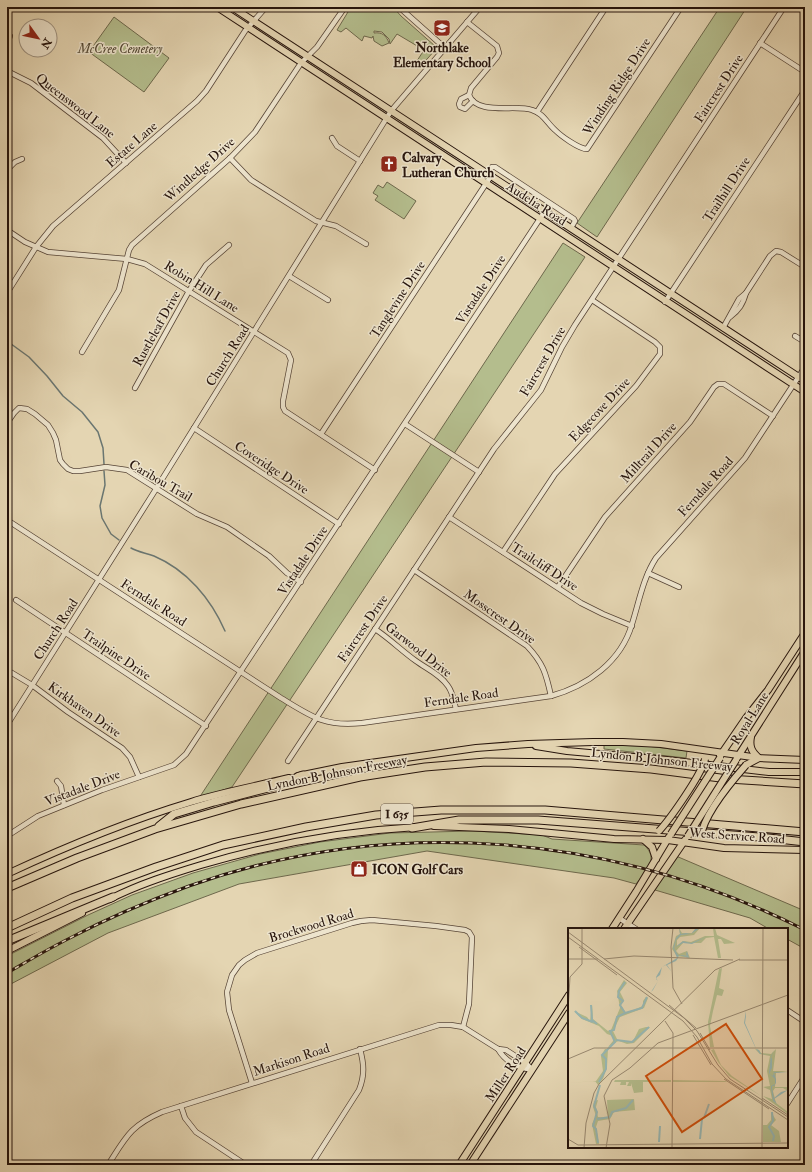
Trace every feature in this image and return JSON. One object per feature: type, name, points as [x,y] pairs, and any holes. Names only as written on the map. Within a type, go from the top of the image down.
[{"type":"highway","name":"Lyndon B Johnson Freeway","points":[[7,888],[77,858],[155,829],[241,804],[360,777],[425,767],[486,762],[536,761],[616,765],[728,779],[805,784]]},
{"type":"highway","points":[[155,829],[174,814],[276,786],[303,775]]},
{"type":"highway","name":"I 635","points":[[7,928],[72,898],[156,867],[223,845],[376,815],[441,810],[545,810],[805,832]]},
{"type":"highway","points":[[412,828],[459,820],[538,820],[759,837],[805,842]]},
{"type":"highway","points":[[7,941],[113,897]]},
{"type":"main road","name":"Audelia Road","points":[[217,7],[386,119],[540,218],[665,302],[805,392]]},
{"type":"main road","name":"Audelia Road","points":[[232,7],[805,381]]},
{"type":"main road","name":"Royal Lane","points":[[669,837],[721,755],[771,685],[805,633]]},
{"type":"main road","name":"Royal Lane","points":[[626,926],[688,836],[805,651]]},
{"type":"main road","points":[[771,685],[779,691]]},
{"type":"main road","points":[[751,736],[750,748],[759,758]]},
{"type":"main road","points":[[7,874],[56,851],[107,830],[192,801],[303,775],[389,760],[476,748],[528,744],[623,742],[662,744],[702,750],[737,758],[805,760]]},
{"type":"main road","points":[[528,744],[567,751],[667,760],[769,772],[805,772]]},
{"type":"main road","points":[[656,859],[652,847],[646,839],[659,831],[671,816],[700,772],[705,759],[702,750]]},
{"type":"main road","points":[[704,845],[701,836],[702,829],[707,818],[746,765],[759,758]]},
{"type":"main road","name":"West Service Road","points":[[7,951],[113,897],[173,874],[244,852],[326,836],[435,826],[509,829],[614,839],[669,837],[684,842],[724,848],[803,851]]},
{"type":"main road","points":[[613,928],[669,837]]},
{"type":"main road","name":"Miller Road","points":[[462,1164],[524,1066],[566,1005]]},
{"type":"main road","name":"Miller Road","points":[[470,1165],[568,1015]]},
{"type":"street","name":"Estate Lane","points":[[7,293],[36,247],[53,226],[197,101],[206,91],[248,28],[266,7]]},
{"type":"street","name":"Windledge Drive","points":[[82,352],[119,290],[129,250],[136,240],[230,158],[255,132],[301,63],[322,41],[345,7]]},
{"type":"street","points":[[399,7],[445,48]]},
{"type":"street","name":"Church Road","points":[[7,725],[100,580],[391,111],[480,7]]},
{"type":"street","points":[[469,95],[473,101],[491,108],[522,108],[537,112],[606,7]]},
{"type":"street","name":"Winding Ridge Drive","points":[[537,112],[559,133],[583,149],[587,149],[681,7]]},
{"type":"street","name":"Faircrest Drive","points":[[288,761],[479,472],[508,431],[541,390],[562,347],[784,7]]},
{"type":"street","points":[[468,22],[497,46],[499,53],[497,58],[471,88],[469,95],[461,99],[459,104],[460,107],[465,108],[473,101]]},
{"type":"street","points":[[7,44],[10,36]]},
{"type":"street","points":[[760,43],[805,72]]},
{"type":"street","name":"Queenswood Lane","points":[[7,70],[31,83],[103,138],[126,162]]},
{"type":"street","name":"Trailhill Drive","points":[[665,302],[805,90]]},
{"type":"street","points":[[332,138],[337,146],[360,161]]},
{"type":"street","points":[[230,158],[251,180],[316,221],[336,226],[366,244]]},
{"type":"street","points":[[7,170],[15,162],[22,160]]},
{"type":"street","name":"Audelia Road","points":[[489,175],[492,167],[495,167],[574,218],[575,221],[571,228]]},
{"type":"street","name":"Tanglevine Drive","points":[[321,434],[486,183],[489,175]]},
{"type":"street","name":"Vistadale Drive","points":[[7,836],[32,819],[64,805],[174,765],[181,760],[206,726],[545,211]]},
{"type":"street","name":"Robin Hill Lane","points":[[7,230],[36,247],[53,253],[127,259],[145,264],[288,353],[291,360],[283,401],[285,411],[375,470]]},
{"type":"street","name":"Rustleleaf Drive","points":[[135,388],[189,291],[206,266],[229,245]]},
{"type":"street","points":[[723,328],[739,299],[746,293],[770,256],[776,251],[781,252],[805,267]]},
{"type":"street","points":[[289,276],[328,300]]},
{"type":"street","name":"Edgecove Drive","points":[[503,552],[555,474],[636,386],[660,354],[660,347],[655,342],[592,300]]},
{"type":"street","points":[[795,336],[805,342]]},
{"type":"street","name":"Ferndale Road","points":[[7,520],[302,711],[329,723],[348,724],[551,696],[583,683],[604,668],[616,655],[625,642],[632,626],[652,564],[662,550],[745,458],[805,367]]},
{"type":"street","name":"Milltrail Drive","points":[[558,587],[605,517],[690,422],[714,387],[718,384],[724,384],[773,416]]},
{"type":"street","name":"Caribou Trail","points":[[7,423],[19,408],[27,409],[48,425],[53,432],[60,460],[62,464],[68,468],[73,471],[106,467],[119,468],[132,473],[197,514],[227,527],[269,556],[287,573],[300,582]]},
{"type":"street","points":[[405,424],[479,472]]},
{"type":"street","name":"Coveridge Drive","points":[[194,428],[339,524]]},
{"type":"street","name":"Trailcliff Drive","points":[[449,517],[589,608],[632,626]]},
{"type":"street","name":"Mosscrest Drive","points":[[414,570],[527,646],[540,662],[546,673],[551,696]]},
{"type":"street","points":[[648,573],[678,587]]},
{"type":"street","name":"Trailpine Drive","points":[[16,600],[206,726]]},
{"type":"street","name":"Garwood Drive","points":[[375,629],[419,663],[442,678],[453,696],[456,709]]},
{"type":"street","name":"Kirkhaven Drive","points":[[7,670],[32,685],[68,712],[122,748],[130,757],[139,777]]},
{"type":"street","points":[[57,781],[61,786],[64,805]]},
{"type":"street","points":[[619,918],[626,926]]},
{"type":"street","name":"Brockwood Road","points":[[252,1083],[229,1010],[227,992],[232,975],[239,965],[257,954],[352,923],[372,920],[436,926],[465,930],[469,932],[472,937],[469,1004],[463,1027]]},
{"type":"street","points":[[788,1011],[805,1022]]},
{"type":"street","name":"Markison Road","points":[[108,1165],[127,1135],[137,1125],[156,1114],[439,1025],[463,1027],[498,1049],[506,1050],[524,1066],[532,1070]]},
{"type":"street","points":[[310,1165],[359,1090],[363,1080],[364,1070],[364,1061],[360,1049]]},
{"type":"street","points":[[788,1102],[805,1076]]},
{"type":"street","points":[[181,1106],[185,1118],[196,1132],[246,1165]]},
{"type":"green space","points":[[351,7],[393,7],[435,46],[436,49],[420,67],[415,64],[424,50],[397,34],[390,44],[389,39],[382,32],[374,31],[374,33],[379,33],[385,36],[388,40],[389,43],[382,46],[374,41],[373,36],[372,38],[364,36],[362,41],[346,28],[341,32],[337,30]]},
{"type":"green space","points":[[720,7],[747,7],[597,237],[577,223]]},
{"type":"green space","name":"McCree Cemetery","points":[[114,17],[169,58],[144,92],[89,52]]},
{"type":"green space","points":[[387,182],[416,201],[404,219],[375,200],[378,196],[373,193],[378,185],[383,188]]},
{"type":"green space","points":[[563,243],[585,257],[232,787],[199,798]]},
{"type":"green space","points":[[604,745],[647,746],[687,751],[686,758],[604,749]]},
{"type":"green space","points":[[473,831],[542,835],[552,839],[644,845],[649,850],[651,860],[647,870],[636,884],[614,878],[427,851],[239,884],[108,933],[7,986],[7,956],[88,915],[132,895],[193,873],[260,854],[320,842],[390,833]]},
{"type":"green space","points":[[676,856],[805,911],[805,949],[788,940],[788,928],[767,928],[750,918],[655,890]]},
{"type":"waterway","points":[[7,341],[29,357],[63,396],[82,412],[98,432],[103,448],[104,464]]},
{"type":"waterway","points":[[104,471],[105,485],[100,506],[102,518],[111,534],[119,540]]},
{"type":"waterway","points":[[131,548],[166,562],[187,577],[197,587],[213,608],[225,631]]},
{"type":"railway","points":[[7,973],[54,946],[99,924],[143,904],[189,886],[266,863],[344,849],[422,843],[501,845],[579,854],[656,872],[732,897],[805,930]]},
{"type":"place","name":"Northlake Elementary School","points":[[442,28]]},
{"type":"place","name":"Calvary Lutheran Church","points":[[389,164]]},
{"type":"place","name":"ICON Golf Cars","points":[[359,869]]}]
